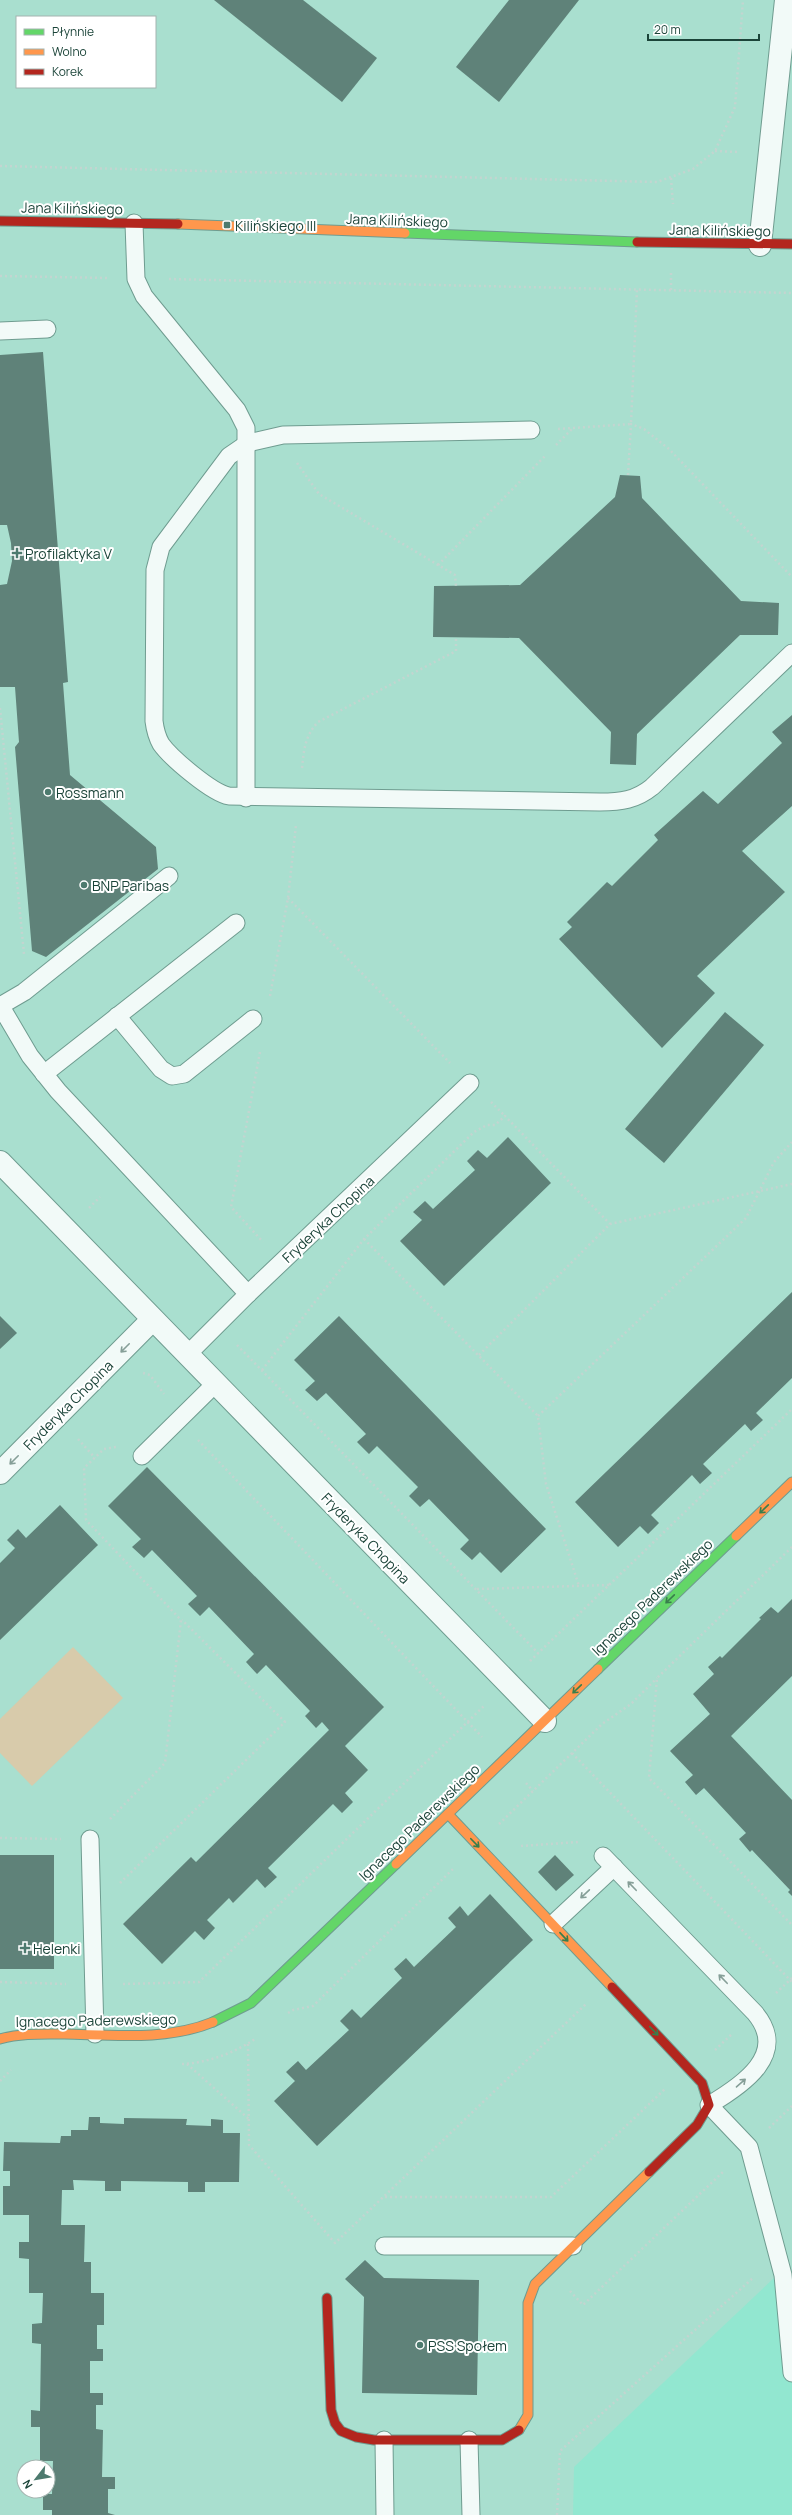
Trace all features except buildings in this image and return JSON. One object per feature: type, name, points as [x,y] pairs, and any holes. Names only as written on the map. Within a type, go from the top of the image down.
[{"type":"street","points":[[760,245],[787,43],[786,0]]},
{"type":"street","name":"Jana Kilińskiego","points":[[0,221],[227,225],[569,241],[760,245],[792,244]]},
{"type":"street","name":"Fryderyka Chopina","points":[[0,1162],[152,1320],[545,1721]]},
{"type":"street","name":"Fryderyka Chopina","points":[[0,1473],[152,1320]]},
{"type":"street","name":"Ignacego Paderewskiego","points":[[0,2038],[24,2034],[150,2034],[186,2031],[221,2021],[236,2013],[262,1993],[792,1482]]},
{"type":"street","points":[[326,2298],[333,2418],[342,2432],[350,2437],[384,2440],[502,2440],[518,2432],[528,2415],[528,2303],[535,2284],[697,2125],[709,2105],[702,2083],[691,2070],[448,1814]]},
{"type":"lane","points":[[134,223],[136,279],[144,296],[158,316],[244,419],[248,443],[246,798]]},
{"type":"lane","points":[[0,332],[47,329]]},
{"type":"lane","points":[[531,430],[283,435],[248,443],[229,456],[161,547],[155,570],[154,721],[161,744],[209,788],[220,795],[246,798],[600,802],[628,800],[642,795],[652,787],[792,653]]},
{"type":"lane","points":[[169,876],[24,992],[0,1005],[19,1039],[44,1074],[248,1294]]},
{"type":"lane","points":[[44,1074],[236,923]]},
{"type":"lane","points":[[117,1016],[161,1069],[172,1076],[184,1074],[253,1019]]},
{"type":"lane","name":"Fryderyka Chopina","points":[[187,1355],[248,1294],[470,1083]]},
{"type":"lane","points":[[142,1456],[215,1384]]},
{"type":"lane","points":[[90,1839],[95,1984],[95,2034]]},
{"type":"lane","points":[[553,1924],[608,1861],[755,2013],[768,2033],[768,2045],[763,2058],[745,2080],[709,2105],[749,2147],[779,2255],[783,2275],[792,2373]]},
{"type":"lane","points":[[384,2246],[573,2246]]},
{"type":"lane","points":[[384,2440],[385,2515]]},
{"type":"lane","points":[[470,2440],[470,2515]]},
{"type":"path","points":[[0,166],[657,182],[693,170],[715,150],[735,107],[743,0]]},
{"type":"path","points":[[671,178],[673,204]]},
{"type":"path","points":[[671,271],[671,290]]},
{"type":"path","points":[[0,276],[792,293]]},
{"type":"path","points":[[628,475],[637,289]]},
{"type":"path","points":[[531,430],[631,424],[644,429],[669,449],[792,577]]},
{"type":"path","points":[[552,450],[573,428]]},
{"type":"path","points":[[438,565],[546,455]]},
{"type":"path","points":[[269,998],[288,898],[304,743],[310,731],[318,722],[456,651],[456,637]]},
{"type":"path","points":[[0,708],[24,958]]},
{"type":"path","points":[[288,898],[610,1224]]},
{"type":"path","points":[[261,1045],[231,1207],[264,1243],[268,1240]]},
{"type":"path","points":[[262,1370],[364,1239],[474,1132],[487,1125],[495,1125],[505,1116]]},
{"type":"path","points":[[538,1416],[746,1218],[774,1162],[792,1142]]},
{"type":"path","points":[[478,1355],[610,1224],[792,1184]]},
{"type":"path","points":[[364,1239],[538,1416],[546,1484],[579,1586]]},
{"type":"path","points":[[218,1325],[538,1653]]},
{"type":"path","points":[[0,1982],[95,1984],[200,1982],[538,1653],[792,1409]]},
{"type":"path","points":[[180,1419],[188,1430],[534,1791]]},
{"type":"path","points":[[77,1438],[95,1458]]},
{"type":"path","points":[[93,1910],[285,1722],[181,1620],[86,1520],[84,1468],[104,1449],[120,1446]]},
{"type":"path","points":[[385,2197],[551,2197],[672,2082],[691,2070],[791,1980],[572,1753],[602,1724],[631,1704],[792,1547]]},
{"type":"path","points":[[476,1589],[609,1585]]},
{"type":"path","points":[[0,1838],[90,1839],[165,1763],[181,1620]]},
{"type":"path","points":[[657,1678],[650,1778],[792,1925]]},
{"type":"path","points":[[514,1847],[581,1842]]},
{"type":"path","points":[[248,2043],[250,2120],[249,2145],[335,2244],[592,1998]]},
{"type":"path","points":[[187,2064],[250,2120]]},
{"type":"path","points":[[569,2290],[583,2305],[792,2106]]},
{"type":"path","points":[[557,2515],[560,2451],[779,2255]]},
{"type":"shaded area","points":[[73,1647],[123,1698],[32,1786],[0,1753],[0,1719]]},
{"type":"shaded area","points":[[792,2273],[792,2515],[573,2515],[574,2467],[775,2277]]},
{"type":"traffic: fast","points":[[405,233],[637,242]]},
{"type":"traffic: fast","points":[[598,1669],[736,1536]]},
{"type":"traffic: fast","points":[[213,2022],[251,2003],[396,1864]]},
{"type":"traffic: slow","points":[[178,224],[405,233]]},
{"type":"traffic: slow","points":[[736,1536],[792,1482]]},
{"type":"traffic: slow","points":[[396,1864],[598,1669]]},
{"type":"traffic: slow","points":[[448,1814],[612,1987]]},
{"type":"traffic: slow","points":[[0,2039],[40,2034],[140,2036],[177,2032],[213,2022]]},
{"type":"traffic: slow","points":[[519,2430],[528,2415],[528,2303],[535,2284],[649,2172]]},
{"type":"traffic: jam","points":[[0,221],[178,224]]},
{"type":"traffic: jam","points":[[637,242],[792,244]]},
{"type":"traffic: jam","points":[[612,1987],[702,2083],[709,2105],[697,2125],[649,2172]]},
{"type":"traffic: jam","points":[[327,2298],[331,2410],[335,2423],[341,2431],[356,2437],[374,2440],[502,2440],[519,2430]]},
{"type":"place","name":"Kilińskiego III","points":[[227,225]]},
{"type":"place","name":"Profilaktyka V","points":[[17,553]]},
{"type":"place","name":"Rossmann","points":[[48,792]]},
{"type":"place","name":"BNP Paribas","points":[[84,885]]},
{"type":"place","name":"Helenki","points":[[25,1948]]},
{"type":"place","name":"PSS Społem","points":[[420,2345]]}]
